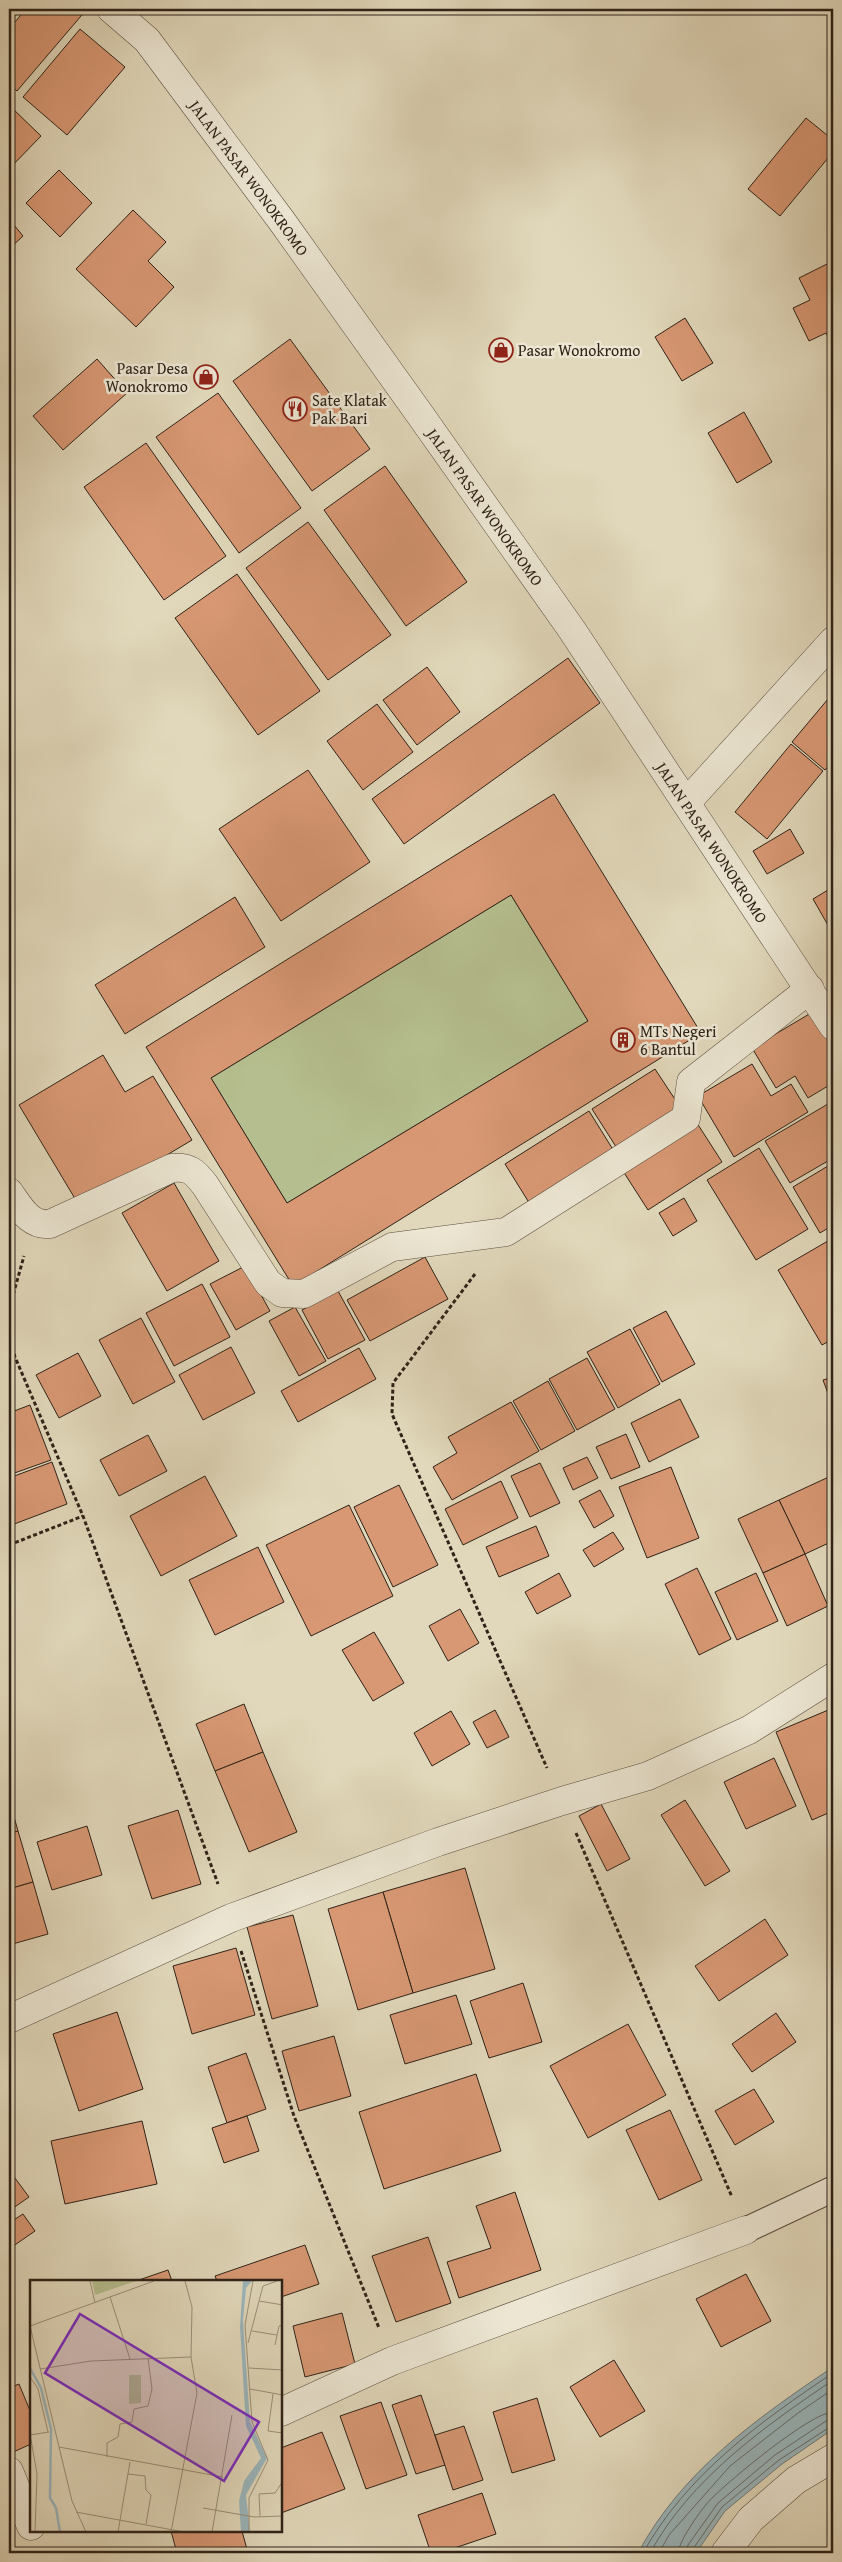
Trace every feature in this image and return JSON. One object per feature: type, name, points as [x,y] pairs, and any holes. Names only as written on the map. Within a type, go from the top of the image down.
[{"type":"street","name":"JALAN PASAR WONOKROMO","points":[[111,9],[147,40],[281,220],[536,578],[687,802],[833,1026]]},
{"type":"street","points":[[687,802],[833,641]]},
{"type":"street","points":[[9,1192],[34,1222],[41,1225],[50,1224],[172,1168],[183,1167],[197,1175],[205,1185],[268,1283],[282,1293],[304,1294],[392,1247],[506,1232],[686,1118],[691,1082],[810,989]]},
{"type":"street","points":[[9,2019],[231,1918],[438,1842],[656,1772],[748,1730],[833,1678]]},
{"type":"street","points":[[282,2412],[392,2361],[746,2230]]},
{"type":"street","points":[[725,2553],[751,2519],[796,2480],[833,2458]]},
{"type":"street","points":[[9,2471],[30,2524]]},
{"type":"street","points":[[9,2534],[30,2526]]},
{"type":"lane","points":[[746,2230],[833,2188]]},
{"type":"path","points":[[9,1320],[10,1306],[34,1222]]},
{"type":"path","points":[[506,1232],[393,1383],[392,1414],[562,1801],[746,2230]]},
{"type":"path","points":[[9,1335],[15,1357],[83,1516],[231,1918],[294,2116],[392,2361]]},
{"type":"path","points":[[9,1545],[83,1516]]},
{"type":"green space","points":[[511,895],[588,1021],[287,1203],[211,1078]]},
{"type":"water","points":[[833,2367],[833,2429],[782,2464],[725,2511],[696,2553],[638,2553],[676,2497],[724,2448],[777,2406]]},
{"type":"building","points":[[26,9],[87,9],[17,91],[9,84],[9,29]]},
{"type":"building","points":[[80,29],[125,67],[67,135],[23,97]]},
{"type":"building","points":[[9,105],[41,136],[9,169]]},
{"type":"building","points":[[806,118],[833,140],[833,152],[780,216],[748,189]]},
{"type":"building","points":[[59,170],[92,203],[60,237],[26,203]]},
{"type":"building","points":[[133,210],[166,242],[148,261],[174,287],[136,327],[76,269]]},
{"type":"building","points":[[9,219],[23,236],[9,249]]},
{"type":"building","points":[[833,261],[832,345],[826,333],[809,341],[793,308],[810,300],[799,278]]},
{"type":"building","points":[[685,318],[713,363],[682,381],[655,337]]},
{"type":"building","points":[[290,339],[370,449],[312,491],[233,381]]},
{"type":"building","points":[[97,359],[127,393],[63,450],[33,416]]},
{"type":"building","points":[[218,393],[301,508],[239,553],[156,437]]},
{"type":"building","points":[[744,412],[772,462],[737,483],[708,433]]},
{"type":"building","points":[[146,443],[226,556],[164,600],[84,487]]},
{"type":"building","points":[[385,466],[467,582],[406,626],[324,510]]},
{"type":"building","points":[[308,522],[391,635],[328,680],[246,568]]},
{"type":"building","points":[[237,574],[320,691],[258,735],[175,618]]},
{"type":"building","points":[[568,658],[600,703],[404,844],[372,799]]},
{"type":"building","points":[[427,667],[460,712],[417,745],[383,700]]},
{"type":"building","points":[[833,693],[833,761],[825,770],[792,742]]},
{"type":"building","points":[[377,704],[413,752],[363,790],[327,741]]},
{"type":"building","points":[[791,744],[823,771],[767,839],[735,812]]},
{"type":"building","points":[[308,770],[370,862],[281,921],[219,829]]},
{"type":"building","name":"MTs Negeri 6 Bantul","points":[[554,794],[701,1033],[293,1286],[146,1047]],"holes":[[[511,895],[588,1021],[287,1203],[211,1078]]]},
{"type":"building","points":[[790,829],[804,853],[767,874],[753,851]]},
{"type":"building","points":[[833,887],[833,934],[813,899]]},
{"type":"building","points":[[235,897],[265,947],[125,1034],[95,985]]},
{"type":"building","points":[[816,1010],[833,1038],[833,1083],[808,1098],[795,1076],[776,1088],[752,1048]]},
{"type":"building","points":[[103,1055],[125,1092],[153,1076],[192,1140],[80,1207],[19,1105]]},
{"type":"building","points":[[752,1064],[771,1096],[791,1084],[808,1112],[734,1157],[698,1096]]},
{"type":"building","points":[[655,1069],[684,1113],[620,1153],[592,1109]]},
{"type":"building","points":[[833,1101],[833,1158],[790,1183],[765,1141]]},
{"type":"building","points":[[589,1111],[617,1156],[533,1209],[505,1164]]},
{"type":"building","points":[[695,1120],[722,1162],[648,1210],[621,1168]]},
{"type":"building","points":[[759,1148],[808,1229],[756,1260],[707,1180]]},
{"type":"building","points":[[833,1163],[833,1225],[820,1233],[793,1187]]},
{"type":"building","points":[[174,1183],[219,1261],[167,1291],[122,1213]]},
{"type":"building","points":[[684,1198],[697,1221],[673,1236],[659,1213]]},
{"type":"building","points":[[833,1238],[833,1339],[822,1345],[778,1270]]},
{"type":"building","points":[[425,1257],[448,1299],[370,1341],[347,1300]]},
{"type":"building","points":[[245,1266],[270,1311],[236,1330],[210,1284]]},
{"type":"building","points":[[202,1284],[230,1337],[174,1366],[146,1313]]},
{"type":"building","points":[[338,1291],[365,1340],[328,1359],[302,1310]]},
{"type":"building","points":[[295,1307],[326,1361],[299,1376],[269,1321]]},
{"type":"building","points":[[666,1311],[695,1364],[662,1382],[633,1328]]},
{"type":"building","points":[[141,1318],[175,1382],[133,1404],[99,1340]]},
{"type":"building","points":[[630,1329],[660,1384],[618,1408],[587,1352]]},
{"type":"building","points":[[231,1347],[255,1393],[203,1420],[179,1375]]},
{"type":"building","points":[[359,1348],[376,1379],[298,1422],[281,1391]]},
{"type":"building","points":[[78,1353],[101,1396],[59,1418],[36,1375]]},
{"type":"building","points":[[587,1358],[615,1409],[577,1430],[549,1379]]},
{"type":"building","points":[[833,1377],[833,1407],[823,1380]]},
{"type":"building","points":[[548,1381],[575,1431],[541,1450],[513,1401]]},
{"type":"building","points":[[680,1399],[699,1437],[649,1462],[631,1423]]},
{"type":"building","points":[[511,1402],[539,1451],[452,1500],[433,1467],[457,1453],[448,1437]]},
{"type":"building","points":[[30,1405],[51,1460],[9,1475],[9,1413]]},
{"type":"building","points":[[626,1434],[640,1467],[611,1479],[596,1447]]},
{"type":"building","points":[[148,1435],[167,1471],[119,1496],[100,1460]]},
{"type":"building","points":[[587,1457],[598,1478],[573,1490],[563,1468]]},
{"type":"building","points":[[52,1462],[67,1504],[9,1526],[9,1478]]},
{"type":"building","points":[[540,1463],[560,1503],[530,1517],[511,1476]]},
{"type":"building","points":[[671,1467],[699,1538],[647,1558],[619,1487]]},
{"type":"building","points":[[833,1475],[833,1541],[805,1554],[779,1500]]},
{"type":"building","points":[[205,1476],[237,1536],[161,1576],[130,1516]]},
{"type":"building","points":[[501,1481],[518,1518],[463,1545],[445,1509]]},
{"type":"building","points":[[399,1485],[438,1565],[393,1587],[354,1507]]},
{"type":"building","points":[[600,1490],[614,1516],[594,1528],[579,1501]]},
{"type":"building","points":[[779,1500],[805,1554],[763,1573],[738,1519]]},
{"type":"building","points":[[349,1505],[393,1596],[311,1636],[266,1545]]},
{"type":"building","points":[[536,1526],[549,1556],[499,1577],[486,1547]]},
{"type":"building","points":[[613,1532],[624,1549],[594,1567],[583,1550]]},
{"type":"building","points":[[258,1547],[284,1602],[215,1635],[189,1580]]},
{"type":"building","points":[[805,1554],[828,1606],[787,1626],[763,1573]]},
{"type":"building","points":[[697,1568],[731,1639],[699,1655],[665,1584]]},
{"type":"building","points":[[559,1573],[571,1596],[537,1614],[525,1592]]},
{"type":"building","points":[[756,1573],[778,1621],[737,1640],[715,1592]]},
{"type":"building","points":[[460,1609],[479,1643],[448,1661],[429,1626]]},
{"type":"building","points":[[374,1632],[404,1683],[373,1701],[342,1650]]},
{"type":"building","points":[[244,1704],[263,1752],[215,1771],[196,1724]]},
{"type":"building","points":[[833,1708],[833,1811],[812,1820],[776,1732]]},
{"type":"building","points":[[495,1710],[509,1737],[487,1748],[473,1722]]},
{"type":"building","points":[[451,1711],[470,1744],[432,1766],[414,1733]]},
{"type":"building","points":[[263,1752],[297,1832],[249,1852],[215,1771]]},
{"type":"building","points":[[774,1758],[796,1806],[746,1829],[724,1782]]},
{"type":"building","points":[[9,1799],[18,1831],[9,1834]]},
{"type":"building","points":[[685,1800],[730,1871],[705,1886],[661,1815]]},
{"type":"building","points":[[601,1804],[630,1859],[607,1871],[579,1816]]},
{"type":"building","points":[[178,1810],[201,1884],[152,1899],[128,1826]]},
{"type":"building","points":[[87,1826],[102,1875],[52,1890],[37,1842]]},
{"type":"building","points":[[18,1831],[33,1882],[9,1889],[9,1834]]},
{"type":"building","points":[[465,1868],[495,1969],[413,1993],[383,1892]]},
{"type":"building","points":[[33,1882],[48,1934],[9,1945],[9,1889]]},
{"type":"building","points":[[383,1892],[413,1993],[358,2010],[328,1909]]},
{"type":"building","points":[[293,1915],[318,2006],[272,2019],[247,1927]]},
{"type":"building","points":[[765,1919],[788,1955],[719,2001],[695,1966]]},
{"type":"building","points":[[236,1948],[255,2015],[192,2034],[173,1966]]},
{"type":"building","points":[[523,1983],[542,2042],[489,2058],[470,2001]]},
{"type":"building","points":[[456,1995],[472,2044],[405,2064],[390,2015]]},
{"type":"building","points":[[117,2012],[143,2089],[79,2111],[53,2034]]},
{"type":"building","points":[[776,2013],[796,2042],[752,2072],[732,2044]]},
{"type":"building","points":[[628,2024],[666,2095],[588,2138],[550,2066]]},
{"type":"building","points":[[334,2036],[351,2096],[299,2111],[282,2051]]},
{"type":"building","points":[[246,2053],[266,2109],[227,2123],[208,2067]]},
{"type":"building","points":[[476,2074],[501,2151],[384,2189],[359,2112]]},
{"type":"building","points":[[754,2089],[774,2122],[735,2145],[715,2111]]},
{"type":"building","points":[[670,2110],[702,2180],[659,2200],[626,2130]]},
{"type":"building","points":[[247,2116],[259,2151],[224,2163],[212,2128]]},
{"type":"building","points":[[142,2121],[157,2184],[65,2204],[51,2141]]},
{"type":"building","points":[[9,2170],[29,2197],[9,2211]]},
{"type":"building","points":[[515,2192],[541,2270],[459,2298],[447,2262],[491,2248],[476,2206]]},
{"type":"building","points":[[23,2214],[35,2231],[9,2249],[9,2223]]},
{"type":"building","points":[[428,2237],[451,2303],[396,2322],[372,2256]]},
{"type":"building","points":[[305,2245],[319,2284],[282,2297],[282,2280],[217,2280],[215,2276]]},
{"type":"building","points":[[168,2270],[172,2280],[139,2280]]},
{"type":"building","points":[[746,2274],[771,2321],[721,2347],[696,2299]]},
{"type":"building","points":[[342,2313],[355,2364],[305,2377],[293,2326]]},
{"type":"building","points":[[614,2360],[645,2411],[600,2437],[570,2387]]},
{"type":"building","points":[[19,2384],[30,2411],[30,2444],[9,2454],[9,2388]]},
{"type":"building","points":[[421,2395],[445,2465],[416,2474],[392,2405]]},
{"type":"building","points":[[537,2398],[555,2460],[512,2473],[493,2412]]},
{"type":"building","points":[[381,2402],[407,2475],[366,2489],[340,2416]]},
{"type":"building","points":[[464,2426],[483,2480],[453,2490],[435,2435]]},
{"type":"building","points":[[322,2432],[345,2489],[282,2513],[282,2448]]},
{"type":"building","points":[[482,2493],[496,2534],[440,2553],[431,2553],[418,2515]]},
{"type":"building","points":[[171,2532],[242,2532],[248,2553],[177,2553]]},
{"type":"place","name":"Pasar Wonokromo","points":[[501,350]]},
{"type":"place","name":"Pasar Desa Wonokromo","points":[[206,377]]},
{"type":"place","name":"Sate Klatak Pak Bari","points":[[295,409]]},
{"type":"place","name":"MTs Negeri 6 Bantul","points":[[623,1040]]}]
